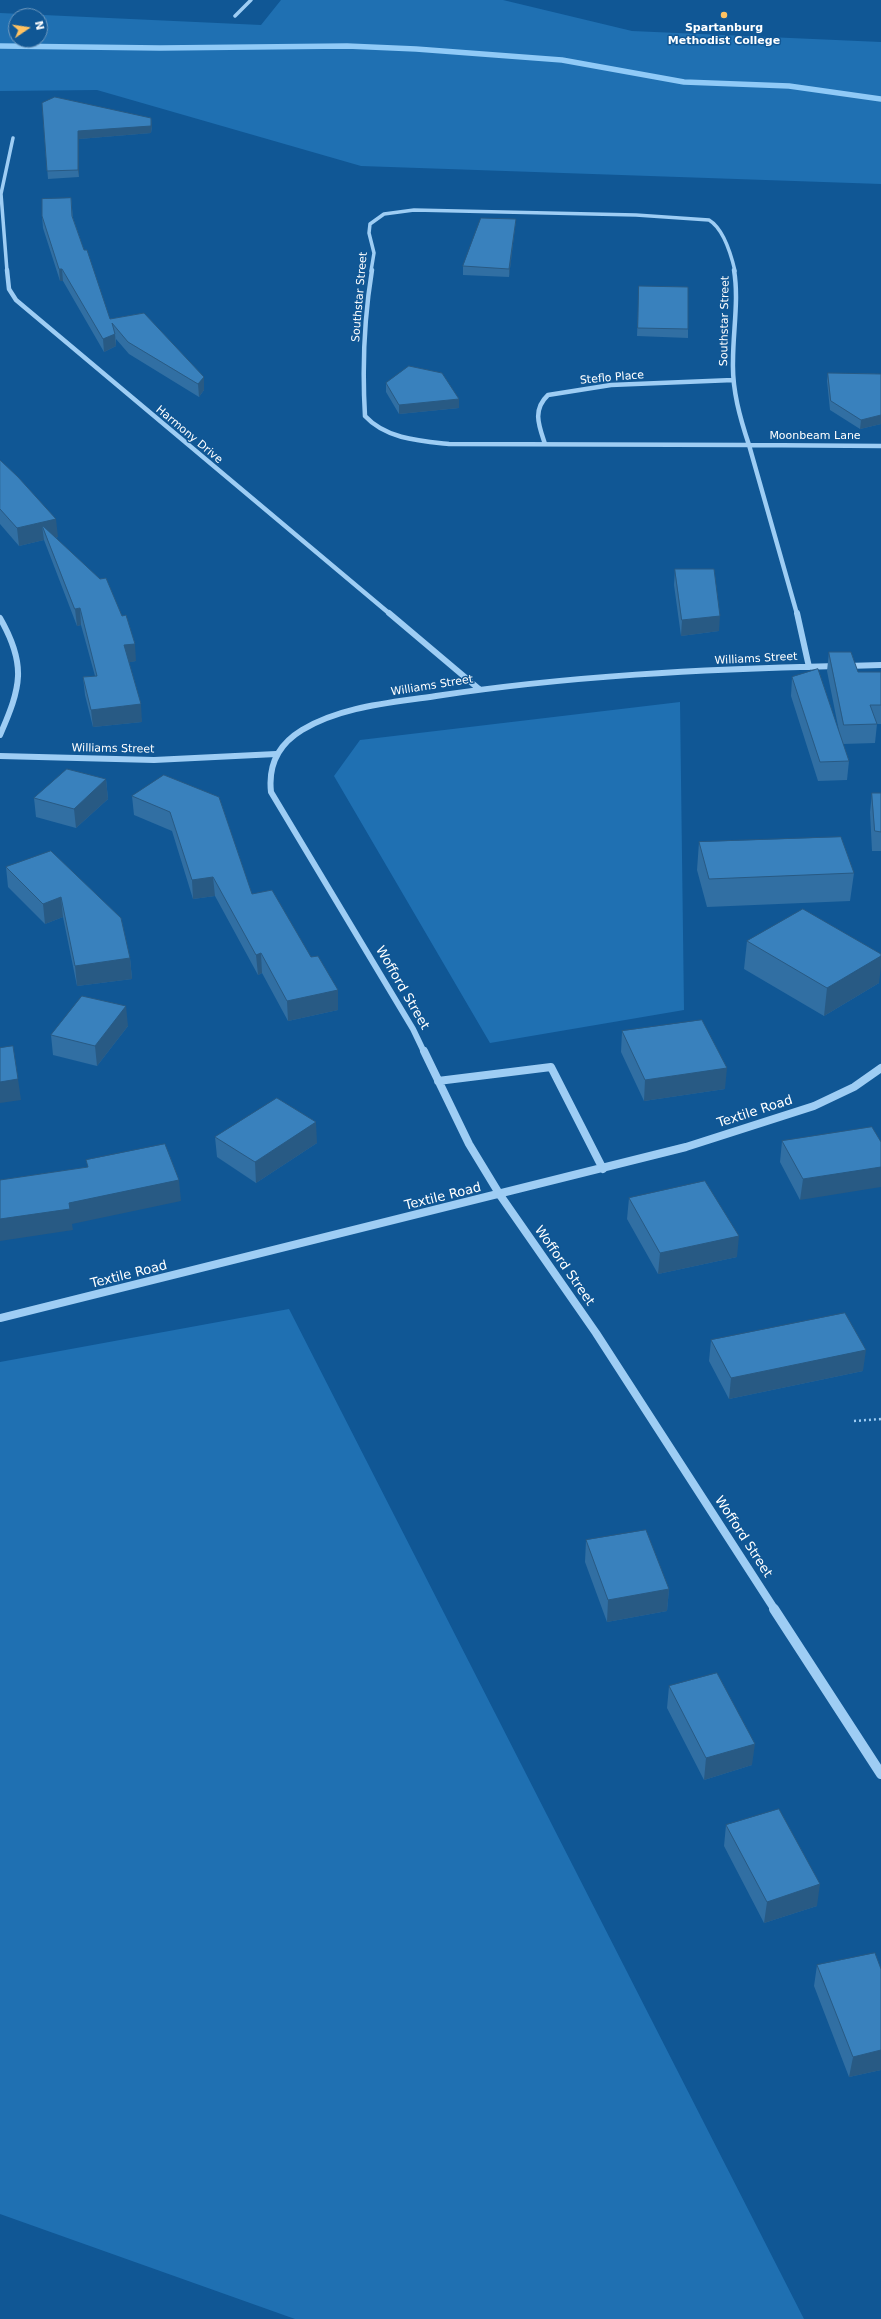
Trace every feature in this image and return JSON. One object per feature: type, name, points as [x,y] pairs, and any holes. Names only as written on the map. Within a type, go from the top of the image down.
[{"type":"street","points":[[235,16],[251,0]]},
{"type":"street","name":"Harmony Drive","points":[[13,138],[1,188],[9,289],[16,300],[479,689]]},
{"type":"street","name":"Southstar Street","points":[[749,445],[437,443],[400,436],[380,428],[368,420],[365,416],[363,379],[365,313],[374,253],[369,232],[373,220],[389,213],[414,210],[636,215],[709,220],[714,222],[727,245],[735,265],[738,286],[734,322],[733,380],[742,423],[749,445],[794,599],[809,667]]},
{"type":"street","name":"Steflo Place","points":[[546,444],[536,411],[539,401],[548,395],[611,385],[733,380]]},
{"type":"street","name":"Moonbeam Lane","points":[[749,445],[881,446]]},
{"type":"street","points":[[0,618],[12,636],[19,660],[19,684],[11,710],[0,735]]},
{"type":"street","name":"Williams Street","points":[[0,756],[154,760],[276,754],[292,737],[311,725],[335,715],[391,703],[479,689],[606,677],[881,665]]},
{"type":"street","name":"Wofford Street","points":[[276,754],[270,770],[271,792],[413,1029],[469,1144],[500,1195],[596,1333],[881,1774]]},
{"type":"street","points":[[438,1081],[550,1067],[603,1168]]},
{"type":"street","name":"Textile Road","points":[[0,1318],[500,1195],[686,1147],[814,1106],[854,1087],[881,1068]]},
{"type":"path","points":[[854,1421],[881,1419]]},
{"type":"shaded area","points":[[281,0],[503,0],[632,31],[881,42],[881,184],[361,166],[97,90],[0,91],[0,13],[8,13],[8,48],[48,48],[48,15],[261,25]]},
{"type":"shaded area","points":[[680,702],[684,1010],[490,1043],[334,776],[360,740]]},
{"type":"shaded area","points":[[289,1309],[804,2319],[295,2319],[0,2214],[0,1362]]},
{"type":"building","points":[[55,97],[151,118],[151,126],[78,131],[78,170],[47,171],[42,103]]},
{"type":"building","points":[[71,198],[72,216],[84,250],[87,250],[110,319],[144,313],[204,377],[198,384],[128,342],[112,323],[115,334],[103,339],[62,269],[59,269],[42,216],[42,199]]},
{"type":"building","points":[[481,218],[516,219],[509,269],[463,266]]},
{"type":"building","points":[[639,286],[688,287],[688,329],[638,328]]},
{"type":"building","points":[[409,366],[442,373],[459,399],[399,405],[386,383]]},
{"type":"building","points":[[828,373],[881,374],[881,415],[861,420],[831,401]]},
{"type":"building","points":[[0,460],[18,477],[56,519],[17,528],[0,509]]},
{"type":"building","points":[[42,525],[100,579],[106,578],[122,616],[126,615],[135,644],[124,645],[141,704],[91,710],[83,677],[97,676],[80,608],[75,609]]},
{"type":"building","points":[[675,569],[714,569],[720,616],[682,620]]},
{"type":"building","points":[[829,652],[851,652],[858,672],[881,672],[881,705],[870,705],[877,724],[844,725]]},
{"type":"building","points":[[818,669],[849,761],[820,762],[792,677]]},
{"type":"building","points":[[67,769],[106,779],[74,809],[34,798]]},
{"type":"building","points":[[164,775],[219,797],[252,894],[272,890],[311,957],[318,956],[338,990],[287,1001],[261,953],[256,955],[213,877],[192,880],[170,812],[132,796]]},
{"type":"building","points":[[872,793],[881,793],[881,832],[875,831]]},
{"type":"building","points":[[841,837],[854,873],[709,879],[699,842]]},
{"type":"building","points":[[51,851],[121,918],[130,958],[75,966],[61,897],[43,904],[6,867]]},
{"type":"building","points":[[803,909],[881,954],[881,956],[827,988],[747,941]]},
{"type":"building","points":[[82,996],[126,1006],[95,1046],[51,1035]]},
{"type":"building","points":[[702,1020],[727,1068],[645,1080],[622,1031]]},
{"type":"building","points":[[13,1046],[18,1079],[0,1082],[0,1048]]},
{"type":"building","points":[[277,1098],[316,1122],[255,1162],[215,1137]]},
{"type":"building","points":[[872,1127],[881,1142],[881,1167],[803,1179],[782,1141]]},
{"type":"building","points":[[165,1144],[179,1180],[69,1203],[70,1209],[0,1219],[0,1180],[88,1167],[86,1160]]},
{"type":"building","points":[[705,1181],[739,1236],[660,1253],[629,1198]]},
{"type":"building","points":[[845,1313],[866,1350],[731,1378],[711,1340]]},
{"type":"building","points":[[646,1530],[669,1589],[608,1600],[586,1540]]},
{"type":"building","points":[[717,1673],[755,1744],[706,1758],[669,1686]]},
{"type":"building","points":[[779,1809],[820,1884],[767,1902],[726,1825]]},
{"type":"building","points":[[875,1953],[881,1969],[881,2050],[853,2057],[817,1965]]},
{"type":"waterway","points":[[0,46],[160,48],[347,46],[416,49],[562,60],[684,82],[789,86],[881,99]]},
{"type":"place","name":"Spartanburg Methodist College","points":[[724,15]]}]
